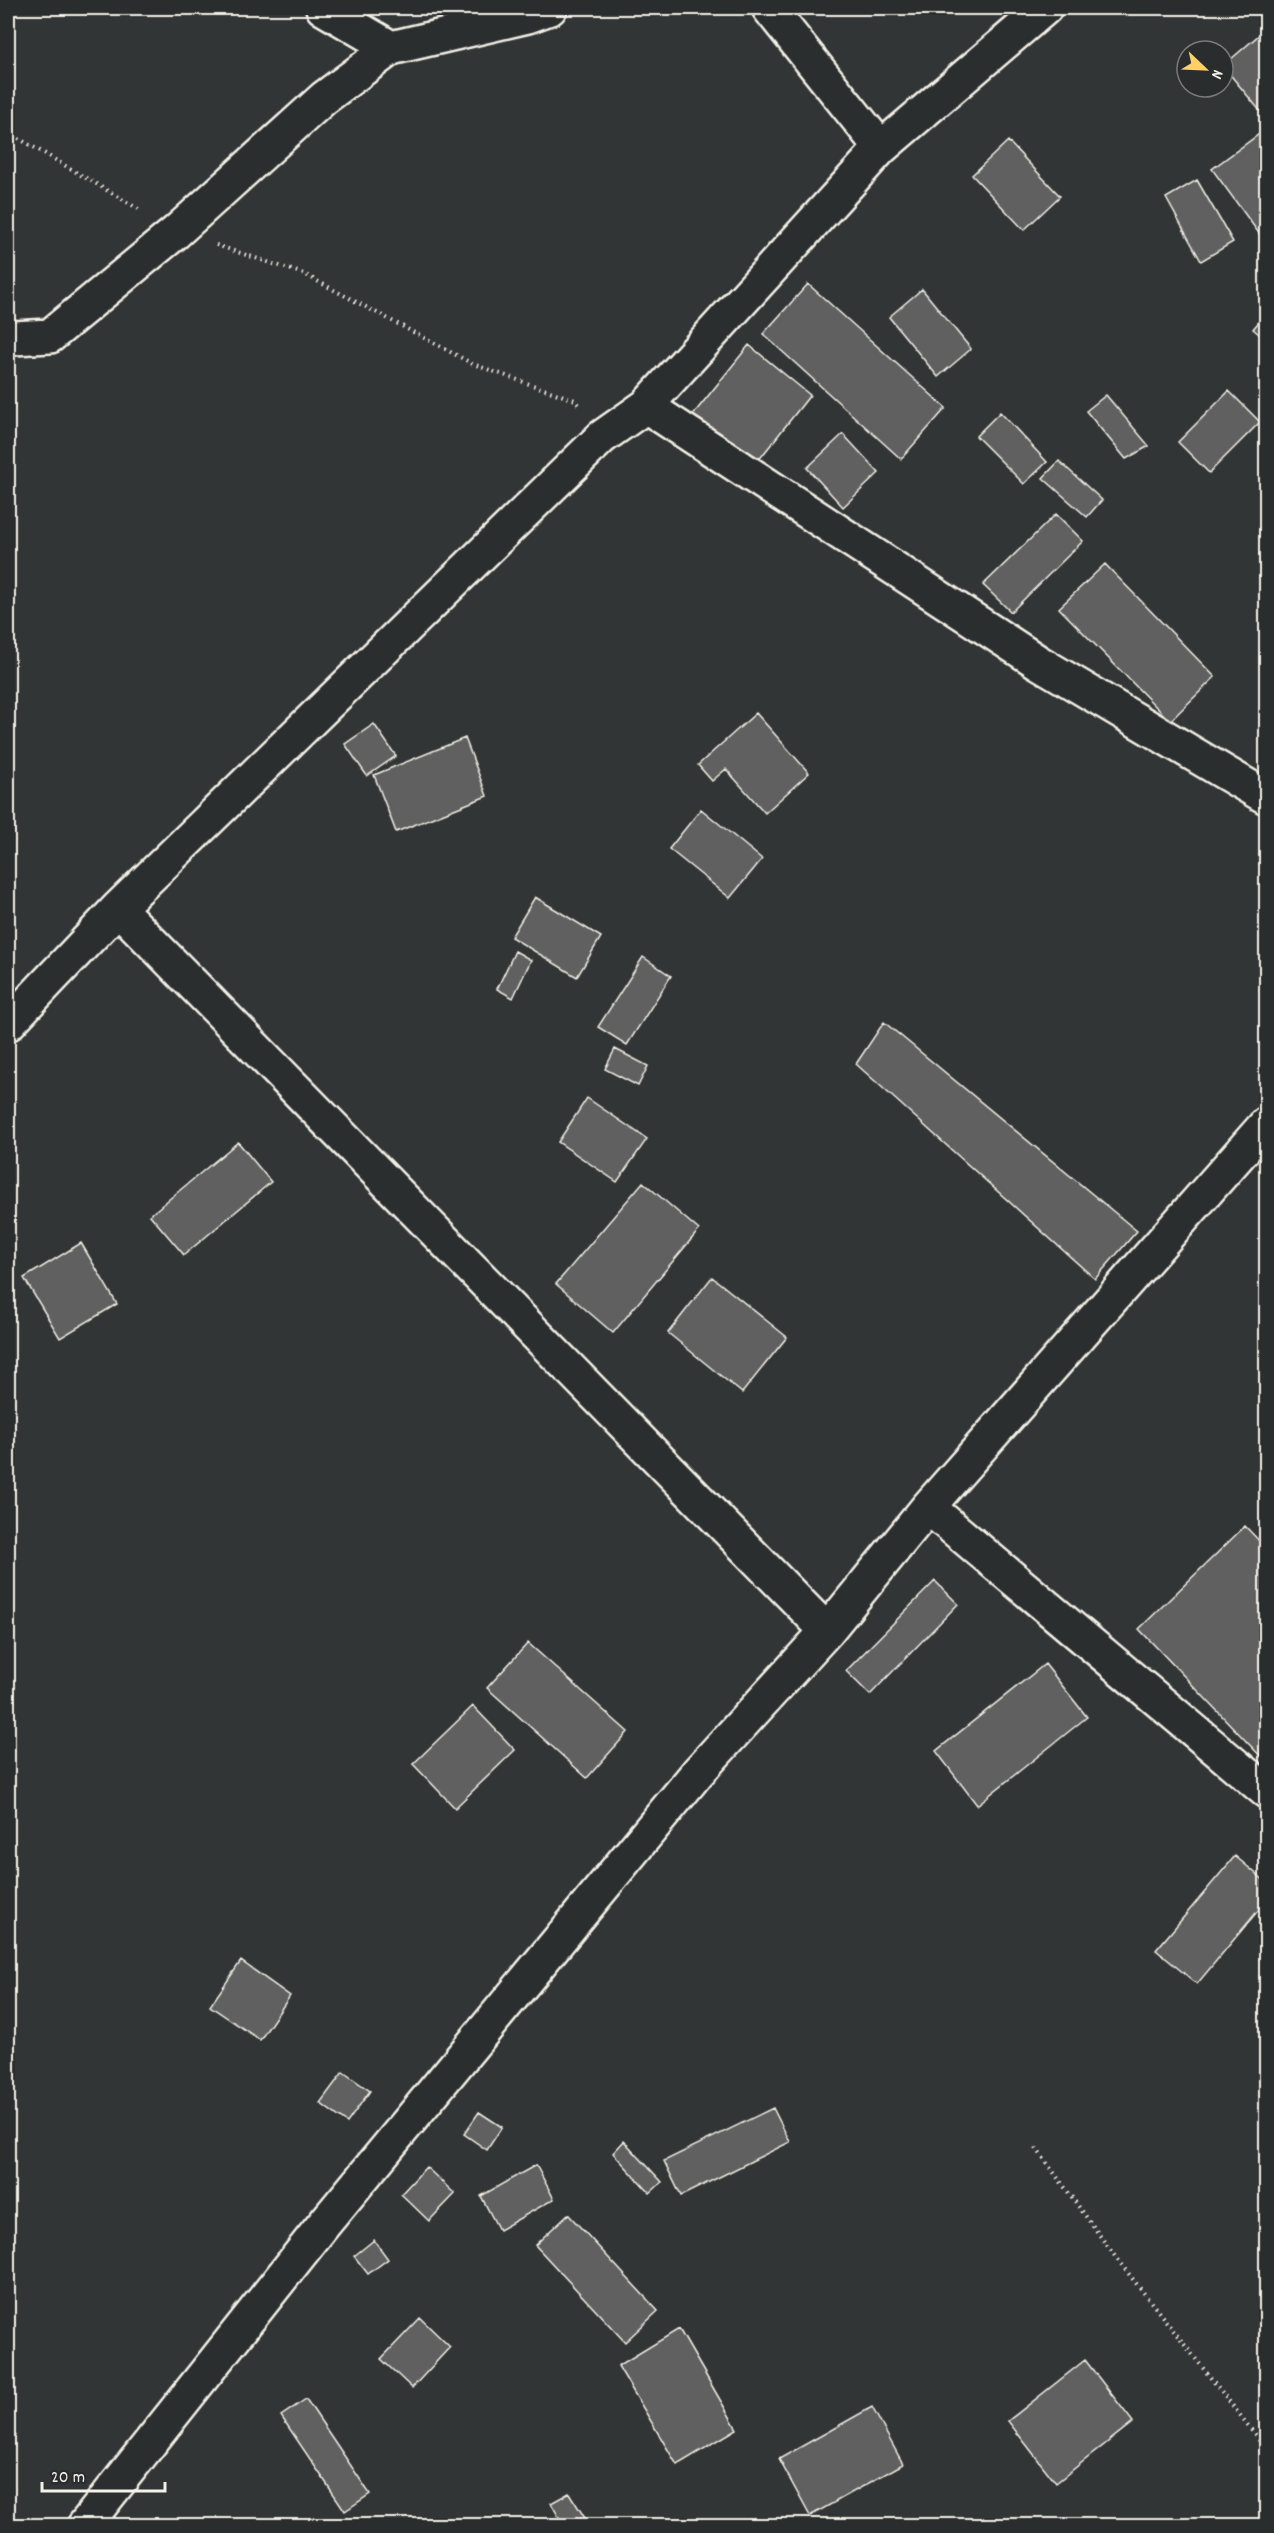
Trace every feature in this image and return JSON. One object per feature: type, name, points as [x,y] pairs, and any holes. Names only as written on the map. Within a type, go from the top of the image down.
[{"type":"street","points":[[322,8],[391,48]]},
{"type":"street","points":[[8,336],[12,338],[51,336],[176,232],[324,98],[391,48],[528,16],[550,8]]},
{"type":"street","points":[[769,8],[881,148]]},
{"type":"street","points":[[8,1024],[118,908],[602,437],[646,406],[881,148],[1045,8]]},
{"type":"street","points":[[646,406],[1038,662],[1266,797]]},
{"type":"street","points":[[118,908],[827,1631]]},
{"type":"street","points":[[84,2526],[324,2224],[691,1781],[827,1631],[928,1507],[1266,1124]]},
{"type":"street","points":[[928,1507],[1266,1791]]},
{"type":"path","points":[[8,132],[176,232],[304,274],[473,364],[575,400],[602,437]]},
{"type":"path","points":[[1036,2148],[1117,2259],[1266,2448]]},
{"type":"building","points":[[1266,29],[1266,107],[1261,112],[1235,81],[1235,56]]},
{"type":"building","points":[[1266,129],[1266,243],[1212,169]]},
{"type":"building","points":[[1008,141],[1060,196],[1024,230],[972,175]]},
{"type":"building","points":[[1197,180],[1233,242],[1201,261],[1166,198]]},
{"type":"building","points":[[808,284],[946,408],[901,459],[763,334]]},
{"type":"building","points":[[922,289],[971,349],[938,377],[889,317]]},
{"type":"building","points":[[1266,313],[1266,340],[1253,329]]},
{"type":"building","points":[[749,345],[810,395],[754,466],[692,416]]},
{"type":"building","points":[[1229,391],[1260,422],[1209,473],[1178,442]]},
{"type":"building","points":[[1106,395],[1149,446],[1126,459],[1086,411]]},
{"type":"building","points":[[1000,412],[1047,462],[1024,484],[976,436]]},
{"type":"building","points":[[843,434],[879,473],[843,507],[807,468]]},
{"type":"building","points":[[1059,461],[1102,500],[1087,517],[1043,478]]},
{"type":"building","points":[[1056,514],[1083,541],[1011,612],[983,585]]},
{"type":"building","points":[[1105,564],[1215,677],[1170,721],[1059,608]]},
{"type":"building","points":[[756,713],[809,773],[765,813],[726,769],[712,781],[698,765]]},
{"type":"building","points":[[374,724],[396,756],[367,776],[345,744]]},
{"type":"building","points":[[465,738],[487,796],[396,832],[374,775]]},
{"type":"building","points":[[701,809],[762,859],[730,898],[669,849]]},
{"type":"building","points":[[535,897],[601,937],[577,977],[511,937]]},
{"type":"building","points":[[515,951],[531,960],[513,998],[497,989]]},
{"type":"building","points":[[643,957],[671,976],[627,1045],[598,1027]]},
{"type":"building","points":[[884,1022],[1137,1231],[1095,1279],[856,1064]]},
{"type":"building","points":[[615,1049],[648,1066],[638,1086],[605,1069]]},
{"type":"building","points":[[587,1098],[647,1139],[617,1182],[558,1142]]},
{"type":"building","points":[[238,1142],[271,1182],[184,1255],[150,1215]]},
{"type":"building","points":[[643,1182],[699,1230],[613,1333],[556,1284]]},
{"type":"building","points":[[81,1243],[117,1304],[60,1338],[24,1278]]},
{"type":"building","points":[[712,1277],[787,1337],[742,1393],[668,1333]]},
{"type":"building","points":[[1245,1526],[1266,1548],[1266,1762],[1139,1629]]},
{"type":"building","points":[[935,1581],[958,1604],[870,1695],[846,1671]]},
{"type":"building","points":[[528,1643],[628,1732],[587,1778],[487,1688]]},
{"type":"building","points":[[1045,1664],[1087,1717],[977,1805],[936,1751]]},
{"type":"building","points":[[473,1706],[515,1750],[455,1808],[413,1764]]},
{"type":"building","points":[[1235,1856],[1266,1882],[1266,1901],[1197,1984],[1156,1950]]},
{"type":"building","points":[[241,1961],[290,1996],[260,2040],[210,2006]]},
{"type":"building","points":[[343,2072],[370,2091],[347,2123],[320,2103]]},
{"type":"building","points":[[773,2108],[790,2142],[681,2196],[664,2161]]},
{"type":"building","points":[[479,2112],[502,2127],[487,2150],[464,2134]]},
{"type":"building","points":[[624,2141],[662,2182],[650,2193],[613,2153]]},
{"type":"building","points":[[536,2165],[554,2199],[499,2230],[481,2196]]},
{"type":"building","points":[[426,2167],[455,2194],[429,2221],[401,2194]]},
{"type":"building","points":[[568,2214],[658,2311],[625,2342],[535,2245]]},
{"type":"building","points":[[374,2240],[388,2259],[368,2274],[354,2256]]},
{"type":"building","points":[[420,2318],[450,2347],[412,2388],[381,2359]]},
{"type":"building","points":[[679,2329],[737,2429],[677,2465],[618,2366]]},
{"type":"building","points":[[1085,2360],[1133,2422],[1056,2483],[1008,2421]]},
{"type":"building","points":[[306,2399],[370,2494],[345,2511],[281,2416]]},
{"type":"building","points":[[872,2407],[903,2464],[810,2516],[779,2459]]},
{"type":"building","points":[[569,2493],[585,2518],[573,2526],[564,2526],[551,2503]]}]
